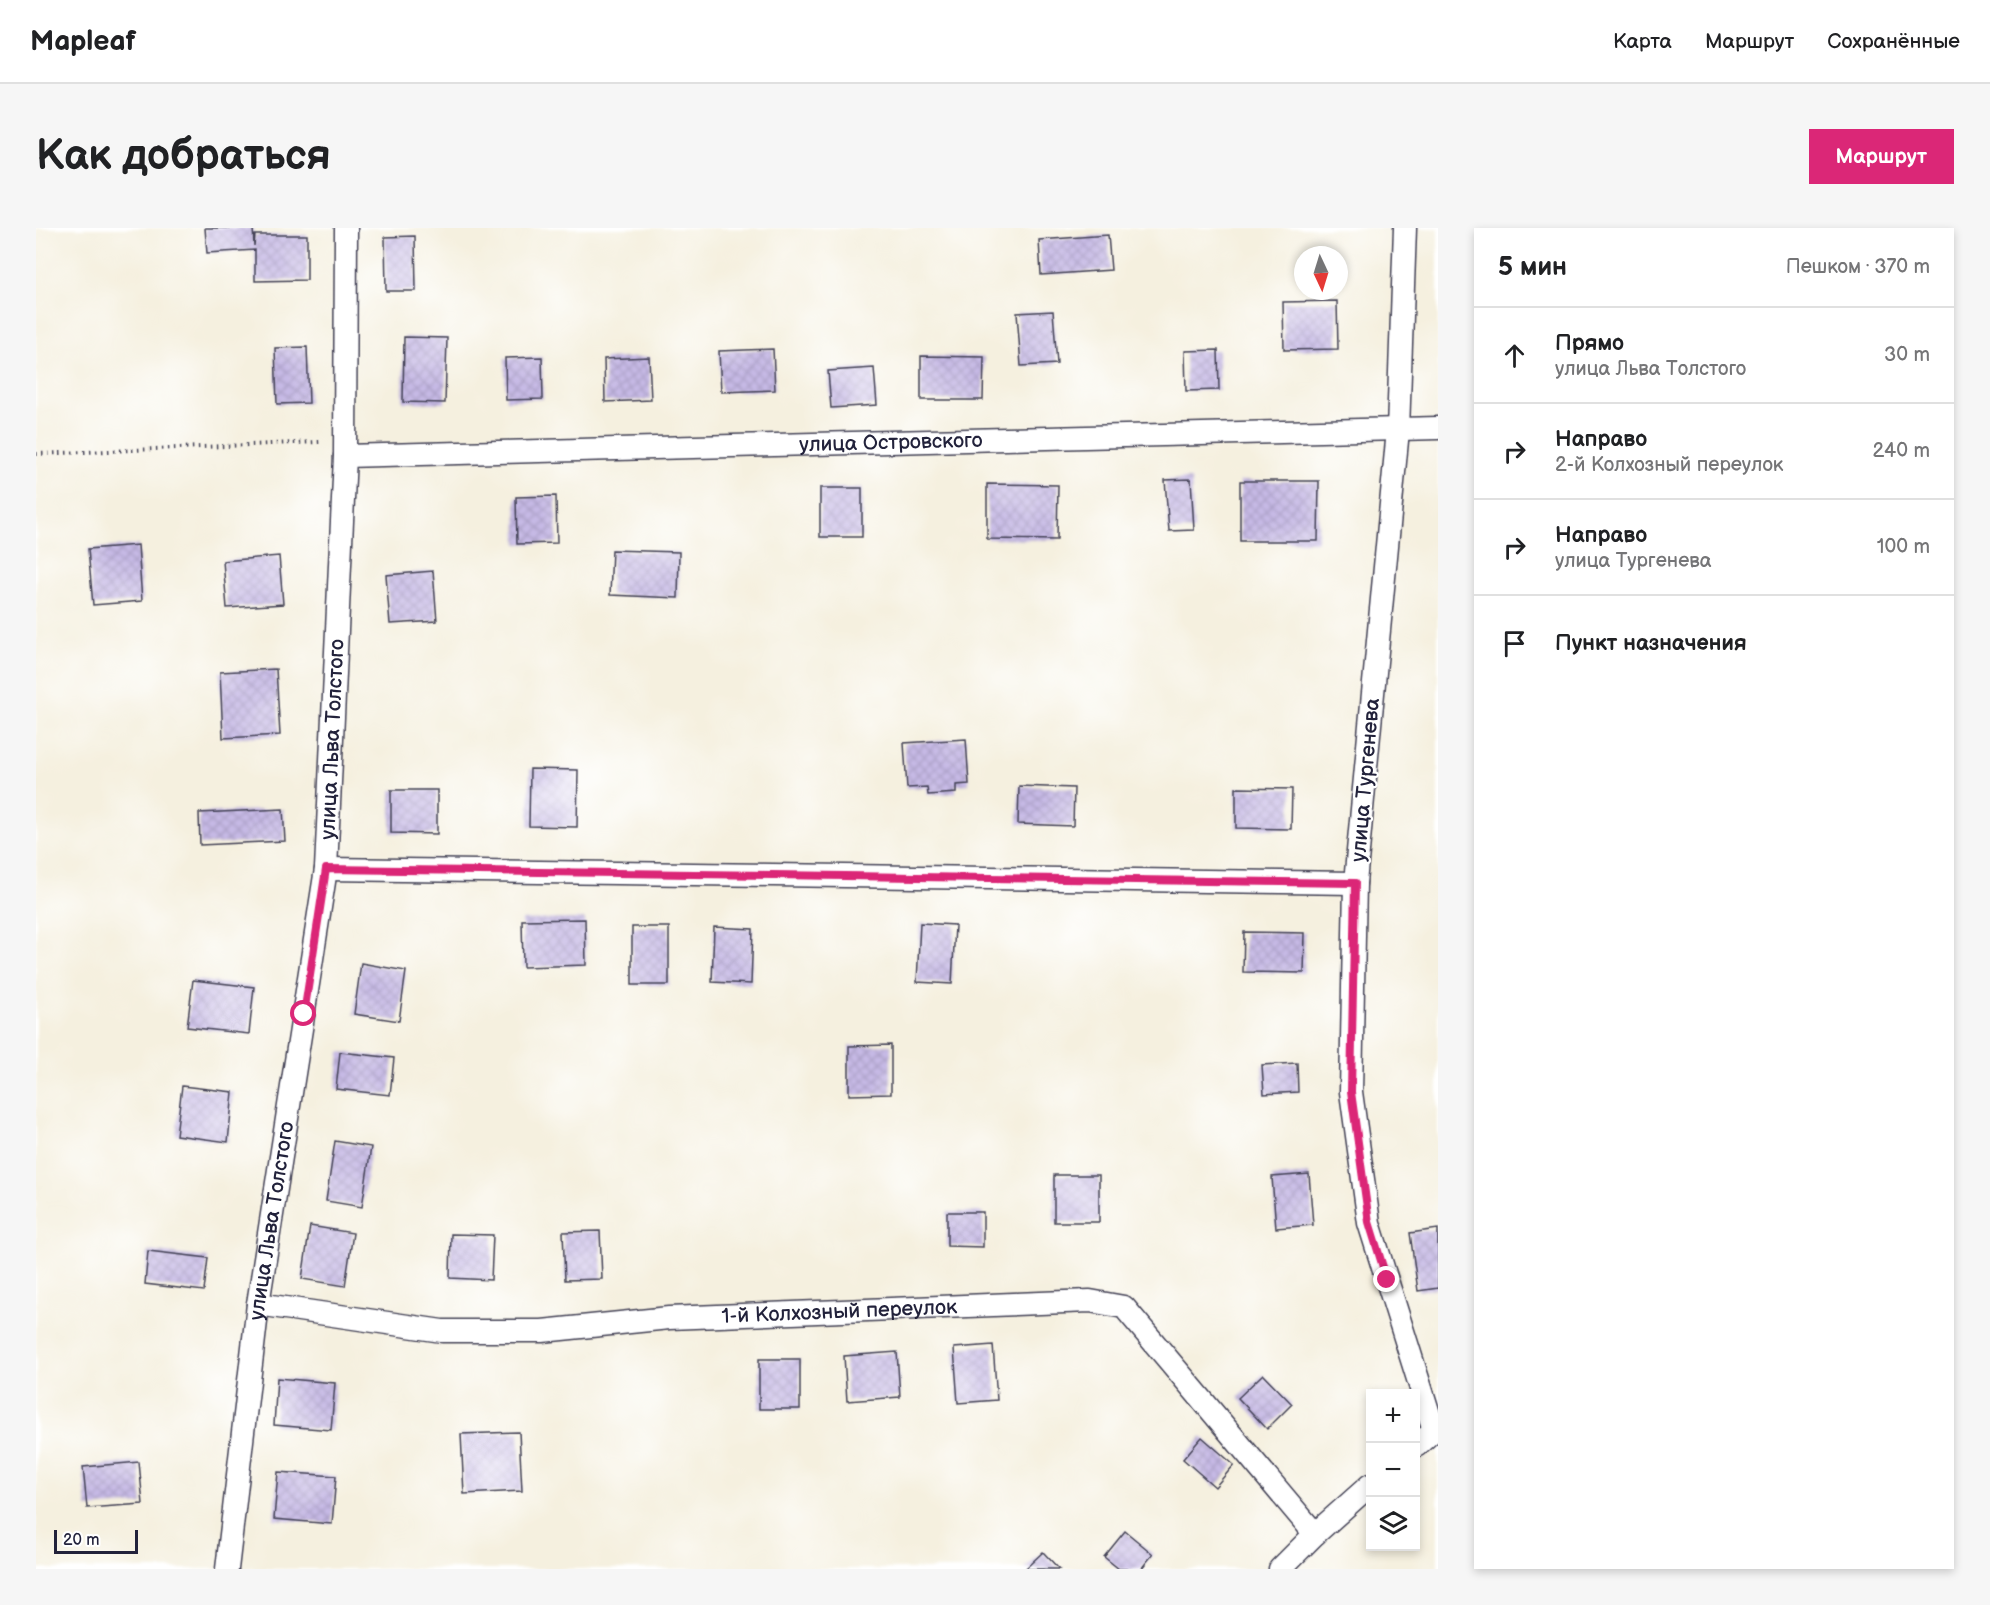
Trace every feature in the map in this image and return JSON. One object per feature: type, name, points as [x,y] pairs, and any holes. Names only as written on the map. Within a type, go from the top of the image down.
[{"type":"street","name":"улица Льва Толстого","points":[[227,1569],[258,1304],[326,869],[345,449],[346,228]]},
{"type":"street","name":"улица Тургенева","points":[[1405,228],[1398,430],[1355,883],[1351,1092],[1369,1222],[1436,1430]]},
{"type":"street","name":"улица Островского","points":[[345,449],[1438,429]]},
{"type":"street","points":[[326,869],[1355,883]]},
{"type":"street","name":"1-й Колхозный переулок","points":[[258,1304],[442,1331],[542,1331],[669,1318],[1090,1301],[1124,1307],[1315,1534]]},
{"type":"street","points":[[1420,1443],[1436,1430]]},
{"type":"street","points":[[1280,1569],[1315,1534],[1366,1489]]},
{"type":"path","points":[[36,454],[345,449]]},
{"type":"building","points":[[205,228],[253,228],[254,246],[255,235],[307,235],[307,280],[255,281],[255,250],[207,253]]},
{"type":"building","points":[[1108,235],[1111,270],[1041,275],[1039,240]]},
{"type":"building","points":[[415,236],[416,291],[386,291],[385,237]]},
{"type":"building","points":[[1337,301],[1338,349],[1284,350],[1283,302]]},
{"type":"building","points":[[1053,311],[1057,364],[1021,366],[1017,313]]},
{"type":"building","points":[[404,337],[447,338],[445,403],[403,402]]},
{"type":"building","points":[[307,347],[309,403],[277,404],[275,348]]},
{"type":"building","points":[[773,349],[775,390],[721,392],[719,351]]},
{"type":"building","points":[[1218,350],[1219,390],[1186,391],[1185,351]]},
{"type":"building","points":[[921,356],[984,357],[983,400],[921,400]]},
{"type":"building","points":[[542,357],[543,399],[506,400],[505,358]]},
{"type":"building","points":[[649,357],[651,400],[605,402],[604,359]]},
{"type":"building","points":[[874,368],[877,405],[831,408],[828,371]]},
{"type":"building","points":[[1191,479],[1194,530],[1169,531],[1165,480]]},
{"type":"building","points":[[1240,481],[1319,481],[1318,541],[1240,541]]},
{"type":"building","points":[[987,484],[1058,485],[1057,540],[987,539]]},
{"type":"building","points":[[820,488],[862,488],[862,537],[820,537]]},
{"type":"building","points":[[556,496],[557,543],[517,544],[516,497]]},
{"type":"building","points":[[138,545],[142,601],[93,605],[88,549]]},
{"type":"building","points":[[612,550],[679,552],[678,598],[610,595]]},
{"type":"building","points":[[279,556],[283,604],[227,608],[223,561]]},
{"type":"building","points":[[433,571],[437,621],[390,624],[386,575]]},
{"type":"building","points":[[276,669],[280,735],[223,738],[220,672]]},
{"type":"building","points":[[966,739],[969,784],[956,785],[956,793],[928,795],[927,787],[907,788],[904,743]]},
{"type":"building","points":[[530,769],[578,770],[577,827],[529,826]]},
{"type":"building","points":[[1019,786],[1074,788],[1073,826],[1018,824]]},
{"type":"building","points":[[1236,788],[1292,789],[1291,829],[1236,828]]},
{"type":"building","points":[[391,790],[437,790],[437,834],[391,833]]},
{"type":"building","points":[[283,809],[285,841],[200,845],[199,813]]},
{"type":"building","points":[[585,919],[586,965],[523,967],[522,920]]},
{"type":"building","points":[[920,923],[955,925],[952,984],[917,982]]},
{"type":"building","points":[[632,927],[669,927],[669,985],[632,985]]},
{"type":"building","points":[[714,927],[753,929],[751,984],[712,982]]},
{"type":"building","points":[[1244,932],[1305,933],[1304,973],[1243,972]]},
{"type":"building","points":[[361,963],[406,971],[399,1021],[354,1014]]},
{"type":"building","points":[[193,980],[254,987],[249,1034],[187,1027]]},
{"type":"building","points":[[891,1045],[891,1094],[849,1095],[849,1046]]},
{"type":"building","points":[[340,1052],[394,1058],[390,1095],[336,1089]]},
{"type":"building","points":[[1297,1063],[1298,1092],[1264,1094],[1262,1065]]},
{"type":"building","points":[[182,1086],[233,1092],[228,1142],[176,1135]]},
{"type":"building","points":[[335,1141],[371,1147],[362,1207],[326,1201]]},
{"type":"building","points":[[1309,1174],[1313,1225],[1276,1228],[1272,1177]]},
{"type":"building","points":[[1054,1175],[1099,1175],[1099,1222],[1054,1222]]},
{"type":"building","points":[[947,1212],[983,1212],[983,1247],[947,1246]]},
{"type":"building","points":[[310,1226],[353,1233],[345,1286],[302,1279]]},
{"type":"building","points":[[1438,1229],[1438,1288],[1418,1291],[1410,1233]]},
{"type":"building","points":[[600,1231],[602,1279],[565,1280],[563,1232]]},
{"type":"building","points":[[451,1234],[493,1235],[491,1280],[450,1278]]},
{"type":"building","points":[[148,1251],[208,1258],[204,1291],[145,1284]]},
{"type":"building","points":[[993,1345],[997,1400],[958,1403],[954,1348]]},
{"type":"building","points":[[897,1352],[900,1397],[847,1401],[844,1356]]},
{"type":"building","points":[[759,1359],[800,1359],[800,1409],[759,1409]]},
{"type":"building","points":[[1263,1374],[1292,1404],[1267,1429],[1238,1398]]},
{"type":"building","points":[[277,1378],[335,1383],[331,1430],[274,1425]]},
{"type":"building","points":[[519,1432],[522,1491],[464,1494],[461,1434]]},
{"type":"building","points":[[1202,1437],[1234,1465],[1215,1487],[1183,1459]]},
{"type":"building","points":[[139,1462],[143,1504],[87,1508],[83,1467]]},
{"type":"building","points":[[278,1472],[336,1476],[332,1524],[274,1519]]},
{"type":"building","points":[[1125,1531],[1153,1554],[1141,1569],[1119,1569],[1104,1557]]},
{"type":"building","points":[[1043,1552],[1059,1569],[1025,1569]]},
{"type":"route","points":[[304,1014],[326,869],[1355,883],[1351,1092],[1369,1222],[1387,1280]]}]
